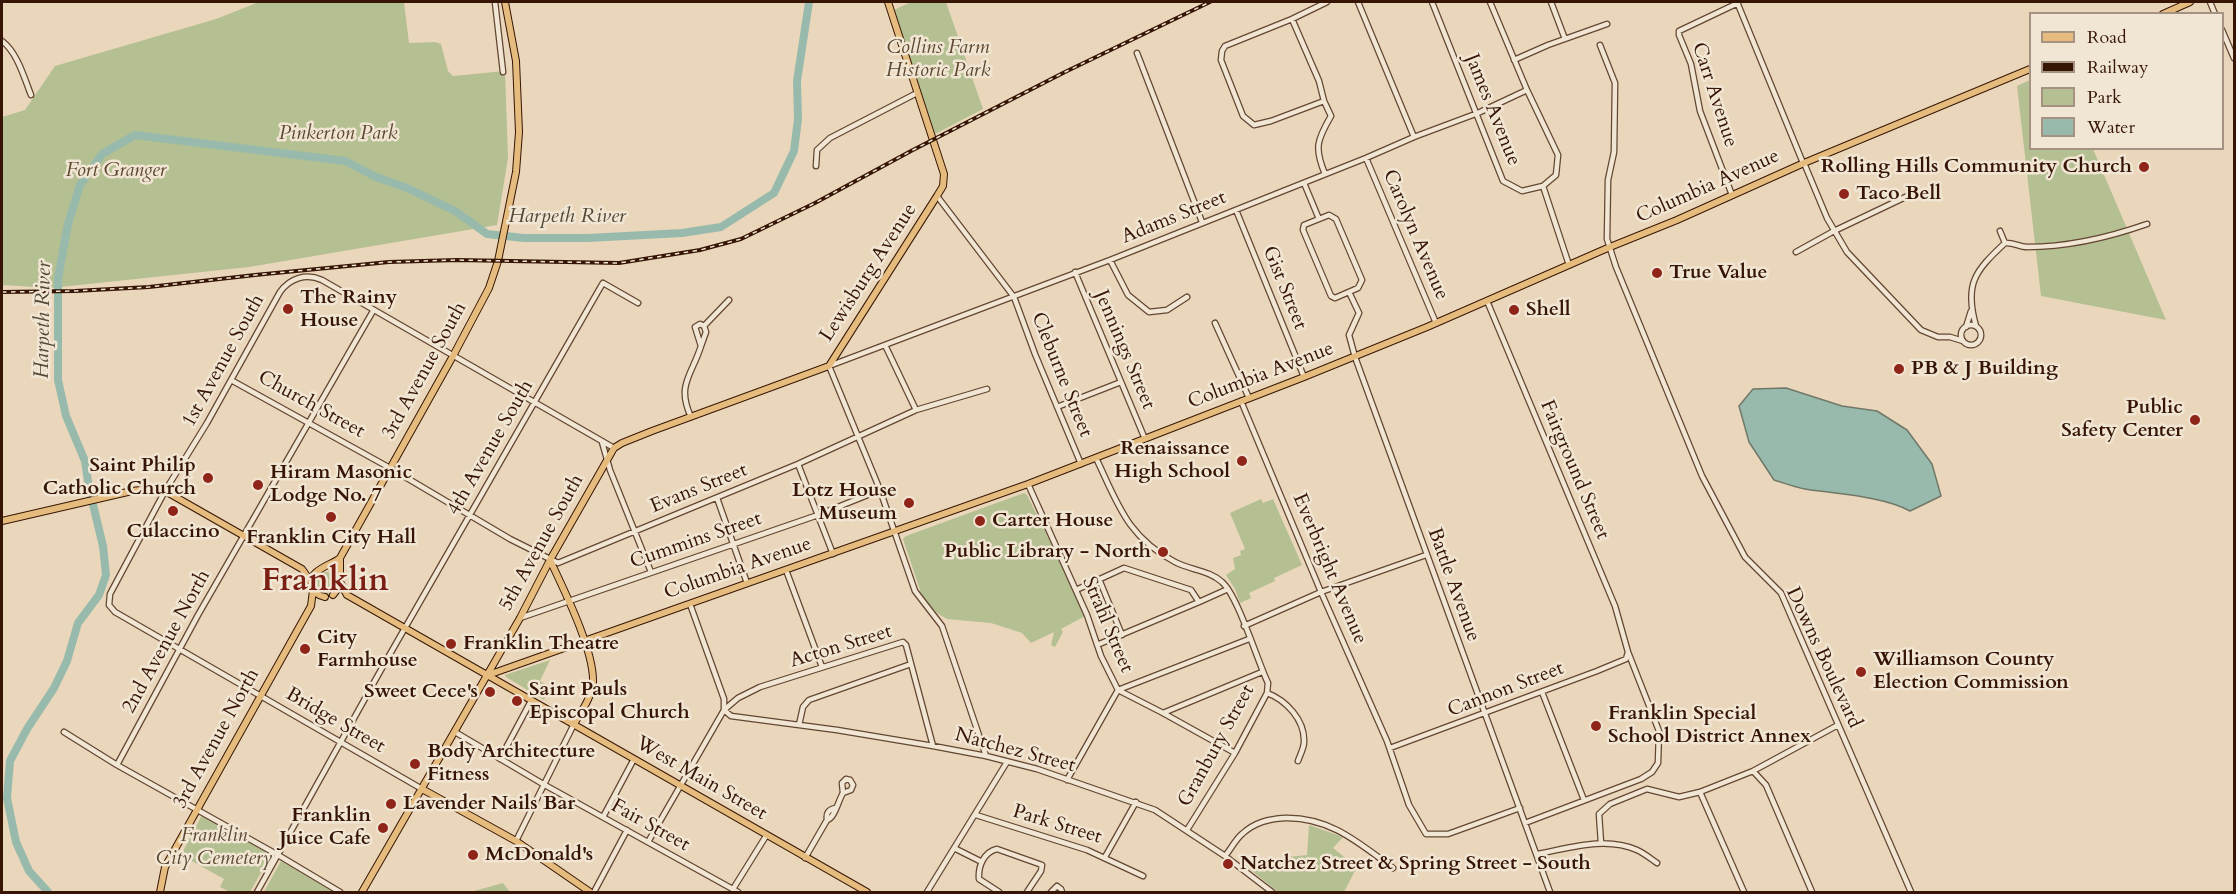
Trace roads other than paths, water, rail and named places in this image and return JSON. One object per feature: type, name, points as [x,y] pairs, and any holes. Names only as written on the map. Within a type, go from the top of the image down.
[{"type":"main road","name":"3rd Avenue South","points":[[325,568],[340,558],[453,357],[489,288],[499,259],[516,172],[519,100],[516,61],[505,2]]},
{"type":"main road","name":"Lewisburg Avenue","points":[[614,448],[622,442],[829,366],[938,196],[944,174],[888,2]]},
{"type":"main road","points":[[2168,12],[2190,2]]},
{"type":"main road","name":"Columbia Avenue","points":[[488,675],[1028,484],[1355,357],[1804,163],[2029,70]]},
{"type":"main road","points":[[607,459],[614,448]]},
{"type":"main road","name":"5th Avenue South","points":[[362,892],[488,675],[607,459]]},
{"type":"main road","points":[[2,521],[115,494],[149,489],[165,491],[302,569],[325,568],[334,571],[347,595],[325,597],[318,595],[302,569]]},
{"type":"main road","name":"3rd Avenue South","points":[[340,558],[340,580]]},
{"type":"main road","points":[[550,560],[584,641],[593,683],[574,724]]},
{"type":"main road","points":[[312,586],[313,575],[317,570]]},
{"type":"main road","points":[[333,595],[339,588],[340,580]]},
{"type":"main road","name":"3rd Avenue North","points":[[160,892],[165,867],[311,606],[312,586]]},
{"type":"main road","name":"West Main Street","points":[[347,595],[867,892]]},
{"type":"main road","name":"3rd Avenue North","points":[[311,606],[325,597]]},
{"type":"main road","points":[[422,789],[516,840],[592,892]]},
{"type":"street","points":[[495,2],[503,72]]},
{"type":"street","points":[[1324,101],[1254,125],[1243,116],[1221,60],[1225,46],[1327,2]]},
{"type":"street","points":[[1359,2],[1414,137]]},
{"type":"street","name":"James Avenue","points":[[1432,2],[1478,113],[1503,181],[1522,191],[1543,186]]},
{"type":"street","points":[[1490,2],[1527,90],[1558,155],[1556,175],[1543,186],[1569,265]]},
{"type":"street","points":[[1551,2],[1565,39]]},
{"type":"street","points":[[1738,2],[1834,231],[1847,252],[1921,330],[1938,337],[1950,337],[1972,345],[1980,341],[1980,331],[1971,311],[1970,293],[1973,279],[2005,243]]},
{"type":"street","name":"Carr Avenue","points":[[1732,195],[1700,111],[1691,64],[1679,31],[1738,2]]},
{"type":"street","points":[[1292,19],[1319,81],[1331,116],[1318,138],[1317,157],[1324,174]]},
{"type":"street","points":[[1514,60],[1607,24]]},
{"type":"street","points":[[2224,32],[2235,58]]},
{"type":"street","points":[[2,40],[21,69],[31,95]]},
{"type":"street","name":"Downs Boulevard","points":[[1600,45],[1615,83],[1614,152],[1608,180],[1607,239],[1634,312],[1701,476],[1745,557],[1781,593],[1911,892]]},
{"type":"street","points":[[1137,53],[1203,222]]},
{"type":"street","name":"Adams Street","points":[[829,366],[1110,260],[1478,113],[1527,90]]},
{"type":"street","points":[[816,166],[817,150],[830,138],[917,93]]},
{"type":"street","name":"Carolyn Avenue","points":[[1366,158],[1436,323]]},
{"type":"street","points":[[1304,183],[1319,219]]},
{"type":"street","points":[[1796,252],[1916,192]]},
{"type":"street","name":"Cleburne Street","points":[[938,196],[1014,297],[1056,407],[1081,464]]},
{"type":"street","name":"Gist Street","points":[[1236,210],[1304,377]]},
{"type":"street","points":[[1329,215],[1336,219],[1362,280],[1358,288],[1335,298],[1331,296],[1303,230],[1304,225],[1319,219],[1329,215]]},
{"type":"street","points":[[2005,243],[2024,247],[2061,244],[2130,230],[2147,224]]},
{"type":"street","points":[[2000,231],[2005,243]]},
{"type":"street","points":[[1110,260],[1128,295],[1149,312],[1167,310],[1186,297]]},
{"type":"street","name":"Jennings Street","points":[[1075,272],[1145,439]]},
{"type":"street","name":"1st Avenue South","points":[[109,605],[114,584],[165,491],[286,284],[294,279],[315,277],[373,311]]},
{"type":"street","name":"4th Avenue South","points":[[257,892],[603,283],[638,303]]},
{"type":"street","name":"Battle Avenue","points":[[1349,292],[1359,313],[1349,335],[1355,357],[1551,892]]},
{"type":"street","points":[[704,326],[729,300]]},
{"type":"street","name":"Fairground Street","points":[[1487,301],[1615,606],[1628,652]]},
{"type":"street","points":[[373,311],[614,448]]},
{"type":"street","name":"2nd Avenue North","points":[[117,765],[179,650],[373,311]]},
{"type":"street","points":[[1963,341],[1961,336],[1971,311]]},
{"type":"street","points":[[1215,323],[1250,398]]},
{"type":"street","points":[[701,346],[695,327],[697,324],[704,326]]},
{"type":"street","points":[[691,417],[686,406],[684,385],[706,332],[704,326]]},
{"type":"street","points":[[1950,337],[1964,329],[1976,326]]},
{"type":"street","points":[[885,345],[916,410]]},
{"type":"street","points":[[829,366],[880,490],[915,591],[942,626],[986,756]]},
{"type":"street","name":"Church Street","points":[[231,380],[550,560]]},
{"type":"street","points":[[1056,407],[1121,382]]},
{"type":"street","name":"Evans Street","points":[[550,560],[558,563],[635,532],[858,438],[916,410],[987,389]]},
{"type":"street","name":"Everbright Avenue","points":[[1241,401],[1321,592],[1390,748],[1409,805],[1426,834],[1448,834],[1520,808]]},
{"type":"street","points":[[602,442],[610,470],[651,572]]},
{"type":"street","points":[[1096,458],[1122,514],[1138,535],[1157,552],[1178,564],[1214,576],[1228,589],[1097,645]]},
{"type":"street","points":[[798,464],[833,554]]},
{"type":"street","name":"Strahl Street","points":[[1028,484],[1118,690],[1234,753]]},
{"type":"street","name":"Cummins Street","points":[[520,618],[818,515],[880,490]]},
{"type":"street","points":[[717,498],[747,583]]},
{"type":"street","points":[[1244,626],[1321,592],[1426,555]]},
{"type":"street","points":[[1076,590],[1124,568],[1191,590],[1199,603]]},
{"type":"street","points":[[786,570],[822,667]]},
{"type":"street","points":[[1099,579],[1122,635]]},
{"type":"street","name":"Granbury Street","points":[[1187,830],[1267,693],[1268,683],[1228,589]]},
{"type":"street","points":[[648,842],[724,710],[723,699],[690,604]]},
{"type":"street","name":"Bridge Street","points":[[109,605],[125,620],[261,695],[422,789]]},
{"type":"street","points":[[1067,780],[1118,690],[1249,639]]},
{"type":"street","name":"Acton Street","points":[[724,710],[732,702],[754,689],[901,641],[906,645],[933,746]]},
{"type":"street","points":[[1525,823],[1641,778],[1652,772],[1658,763],[1659,731],[1628,652]]},
{"type":"street","name":"Cannon Street","points":[[1390,748],[1626,659],[1628,652]]},
{"type":"street","points":[[799,724],[803,706],[809,700],[911,664]]},
{"type":"street","points":[[1163,713],[1262,672]]},
{"type":"street","points":[[1542,692],[1584,800]]},
{"type":"street","points":[[1267,693],[1279,697],[1296,716],[1304,742],[1298,761]]},
{"type":"street","points":[[500,759],[531,701]]},
{"type":"street","name":"Natchez Street","points":[[724,710],[731,716],[799,724],[933,746],[1037,769],[1155,810],[1225,856],[1272,892]]},
{"type":"street","points":[[516,840],[574,724]]},
{"type":"street","points":[[1601,843],[1599,814],[1610,804],[1647,789],[1679,797],[1700,792],[1753,771],[1838,725]]},
{"type":"street","points":[[64,732],[117,765],[197,808],[340,892]]},
{"type":"street","name":"Fair Street","points":[[454,732],[735,891]]},
{"type":"street","points":[[603,817],[634,759]]},
{"type":"street","points":[[927,892],[1007,762]]},
{"type":"street","points":[[1753,771],[1766,785],[1812,892]]},
{"type":"street","points":[[1700,792],[1744,892]]},
{"type":"street","points":[[805,858],[827,820],[835,815],[835,808],[843,793]]},
{"type":"street","name":"Park Street","points":[[976,815],[1105,857],[1136,802]]},
{"type":"street","points":[[1225,856],[1240,836],[1257,824],[1267,820],[1289,818],[1332,826],[1356,840],[1393,868]]},
{"type":"street","points":[[592,892],[627,830]]},
{"type":"street","points":[[735,891],[766,836]]},
{"type":"street","points":[[1537,854],[1601,843],[1618,844],[1638,850],[1657,863]]},
{"type":"street","points":[[954,848],[982,862]]},
{"type":"street","points":[[999,892],[983,884],[979,879],[982,862],[989,852],[997,849],[1039,862],[1042,865],[1041,871],[1027,892]]},
{"type":"street","points":[[1105,857],[1143,876]]},
{"type":"street","points":[[1051,892],[1057,886],[1062,892]]},
{"type":"water","points":[[1786,388],[1842,406],[1877,411],[1907,430],[1932,464],[1941,496],[1910,511],[1887,502],[1805,489],[1774,480],[1749,442],[1739,406],[1753,389]]},
{"type":"waterway","name":"Harpeth River","points":[[48,892],[29,871],[16,842],[7,798],[10,761],[27,729],[54,688],[67,661],[78,623],[99,595],[106,575],[103,546],[85,461],[66,416],[58,380],[58,279],[68,224],[80,185],[102,154],[135,135],[345,161],[455,211],[487,234],[524,238],[588,238],[682,233],[721,227],[774,193],[794,151],[798,119],[797,81],[809,2]]},
{"type":"railway","points":[[2,292],[149,287],[389,262],[457,260],[619,263],[700,250],[741,239],[815,203],[1065,72],[1210,2]]},
{"type":"place","name":"Rolling Hills Community Church","points":[[2144,167]]},
{"type":"place","name":"Taco Bell","points":[[1844,194]]},
{"type":"place","name":"True Value","points":[[1657,273]]},
{"type":"place","name":"The Rainy House","points":[[288,309]]},
{"type":"place","name":"Shell","points":[[1514,310]]},
{"type":"place","name":"PB & J Building","points":[[1899,369]]},
{"type":"place","name":"Public Safety Center","points":[[2195,420]]},
{"type":"place","name":"Renaissance High School","points":[[1242,461]]},
{"type":"place","name":"Saint Philip Catholic Church","points":[[208,478]]},
{"type":"place","name":"Hiram Masonic Lodge No. 7","points":[[258,485]]},
{"type":"place","name":"Lotz House Museum","points":[[909,503]]},
{"type":"place","name":"Culaccino","points":[[173,511]]},
{"type":"place","name":"Franklin City Hall","points":[[331,517]]},
{"type":"place","name":"Carter House","points":[[980,521]]},
{"type":"place","name":"Public Library - North","points":[[1163,552]]},
{"type":"place","name":"Franklin Theatre","points":[[451,644]]},
{"type":"place","name":"City Farmhouse","points":[[305,649]]},
{"type":"place","name":"Williamson County Election Commission","points":[[1861,672]]},
{"type":"place","name":"Sweet Cece's","points":[[490,692]]},
{"type":"place","name":"Saint Pauls Episcopal Church","points":[[517,701]]},
{"type":"place","name":"Franklin Special School District Annex","points":[[1596,726]]},
{"type":"place","name":"Body Architecture Fitness","points":[[415,764]]},
{"type":"place","name":"Lavender Nails Bar","points":[[391,804]]},
{"type":"place","name":"Franklin Juice Cafe","points":[[383,828]]},
{"type":"place","name":"McDonald's","points":[[473,855]]},
{"type":"place","name":"Natchez Street & Spring Street - South","points":[[1228,864]]},
{"type":"district","name":"Franklin","points":[[325,583]]},
{"type":"park label","name":"Collins Farm Historic Park","points":[[938,60]]},
{"type":"park label","name":"Pinkerton Park","points":[[338,134]]},
{"type":"park label","name":"Fort Granger","points":[[116,171]]},
{"type":"park label","name":"Franklin City Cemetery","points":[[214,848]]}]
